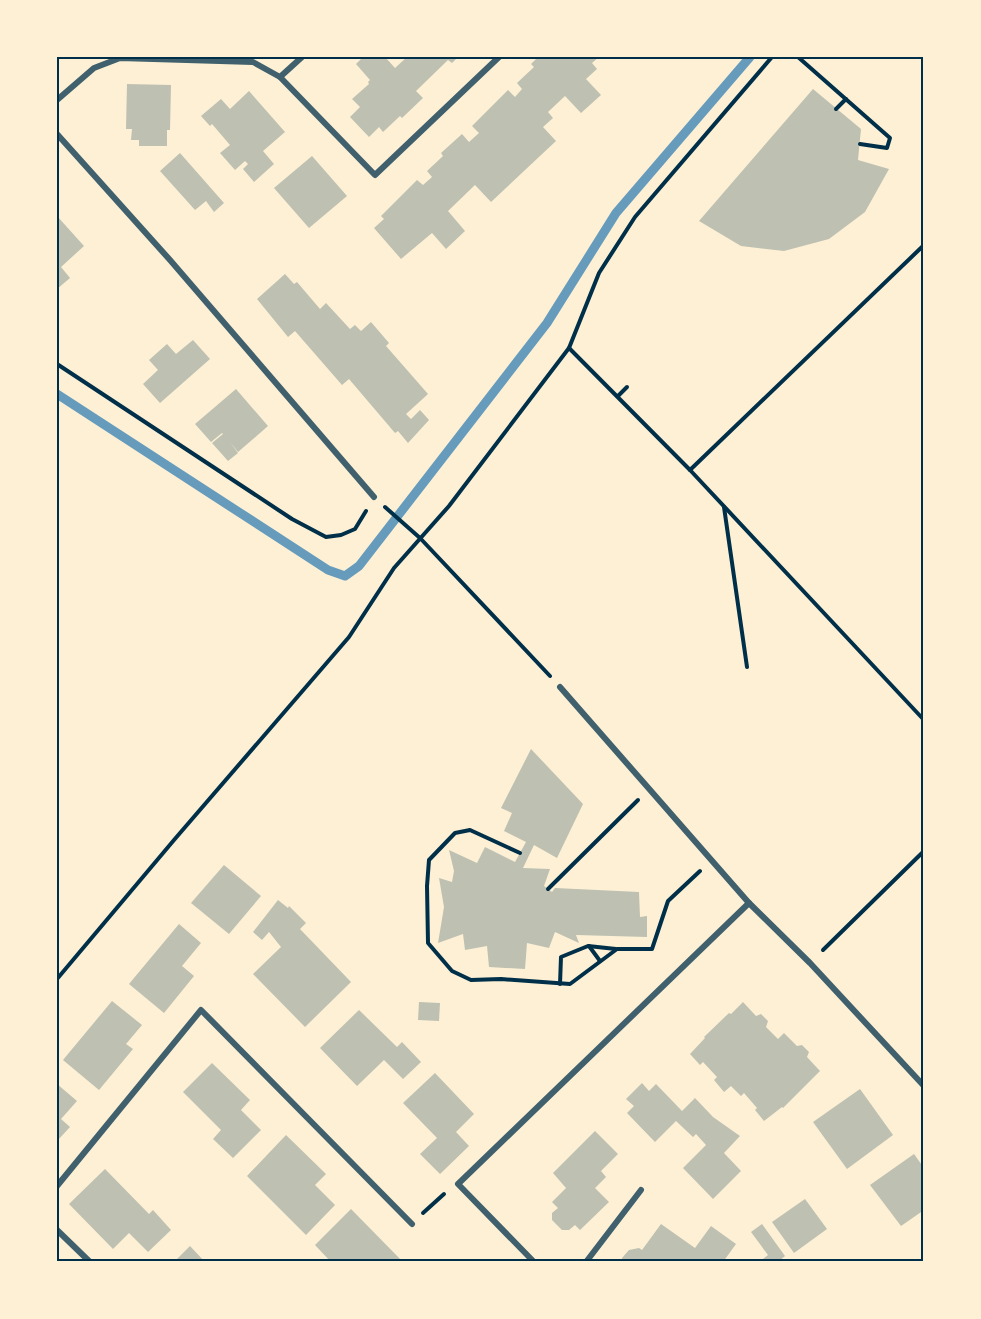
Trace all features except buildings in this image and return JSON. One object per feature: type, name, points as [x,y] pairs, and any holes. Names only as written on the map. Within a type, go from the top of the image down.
[{"type":"street","points":[[280,77],[302,57]]},
{"type":"street","points":[[57,100],[94,68],[120,58],[253,62],[280,77],[375,176],[499,57]]},
{"type":"street","points":[[57,134],[170,260],[374,497]]},
{"type":"street","points":[[560,687],[749,903],[810,963],[924,1086]]},
{"type":"street","points":[[534,1262],[458,1184],[749,903]]},
{"type":"street","points":[[57,1185],[201,1010],[412,1224]]},
{"type":"street","points":[[586,1262],[640,1190]]},
{"type":"street","points":[[57,1230],[90,1262]]},
{"type":"path","points":[[57,979],[349,637],[394,568],[449,506],[569,348],[599,273],[635,217],[772,57]]},
{"type":"path","points":[[798,57],[890,138],[887,148],[860,144]]},
{"type":"path","points":[[836,109],[846,99]]},
{"type":"path","points":[[690,470],[924,245]]},
{"type":"path","points":[[569,348],[690,470],[924,720]]},
{"type":"path","points":[[57,364],[292,519],[326,537],[341,535],[355,529],[374,497]]},
{"type":"path","points":[[618,396],[627,387]]},
{"type":"path","points":[[384,506],[420,537],[560,687]]},
{"type":"path","points":[[724,506],[747,667]]},
{"type":"path","points":[[548,889],[649,789]]},
{"type":"path","points":[[520,853],[470,830],[455,833],[429,860],[428,944],[452,971],[471,980],[570,984],[617,949]]},
{"type":"path","points":[[810,963],[924,851]]},
{"type":"path","points":[[560,984],[561,957],[588,946],[652,949],[668,901],[711,860]]},
{"type":"path","points":[[588,946],[600,961]]},
{"type":"waterway","points":[[57,394],[328,570],[345,576],[359,566],[547,323],[616,213],[750,57]]}]
